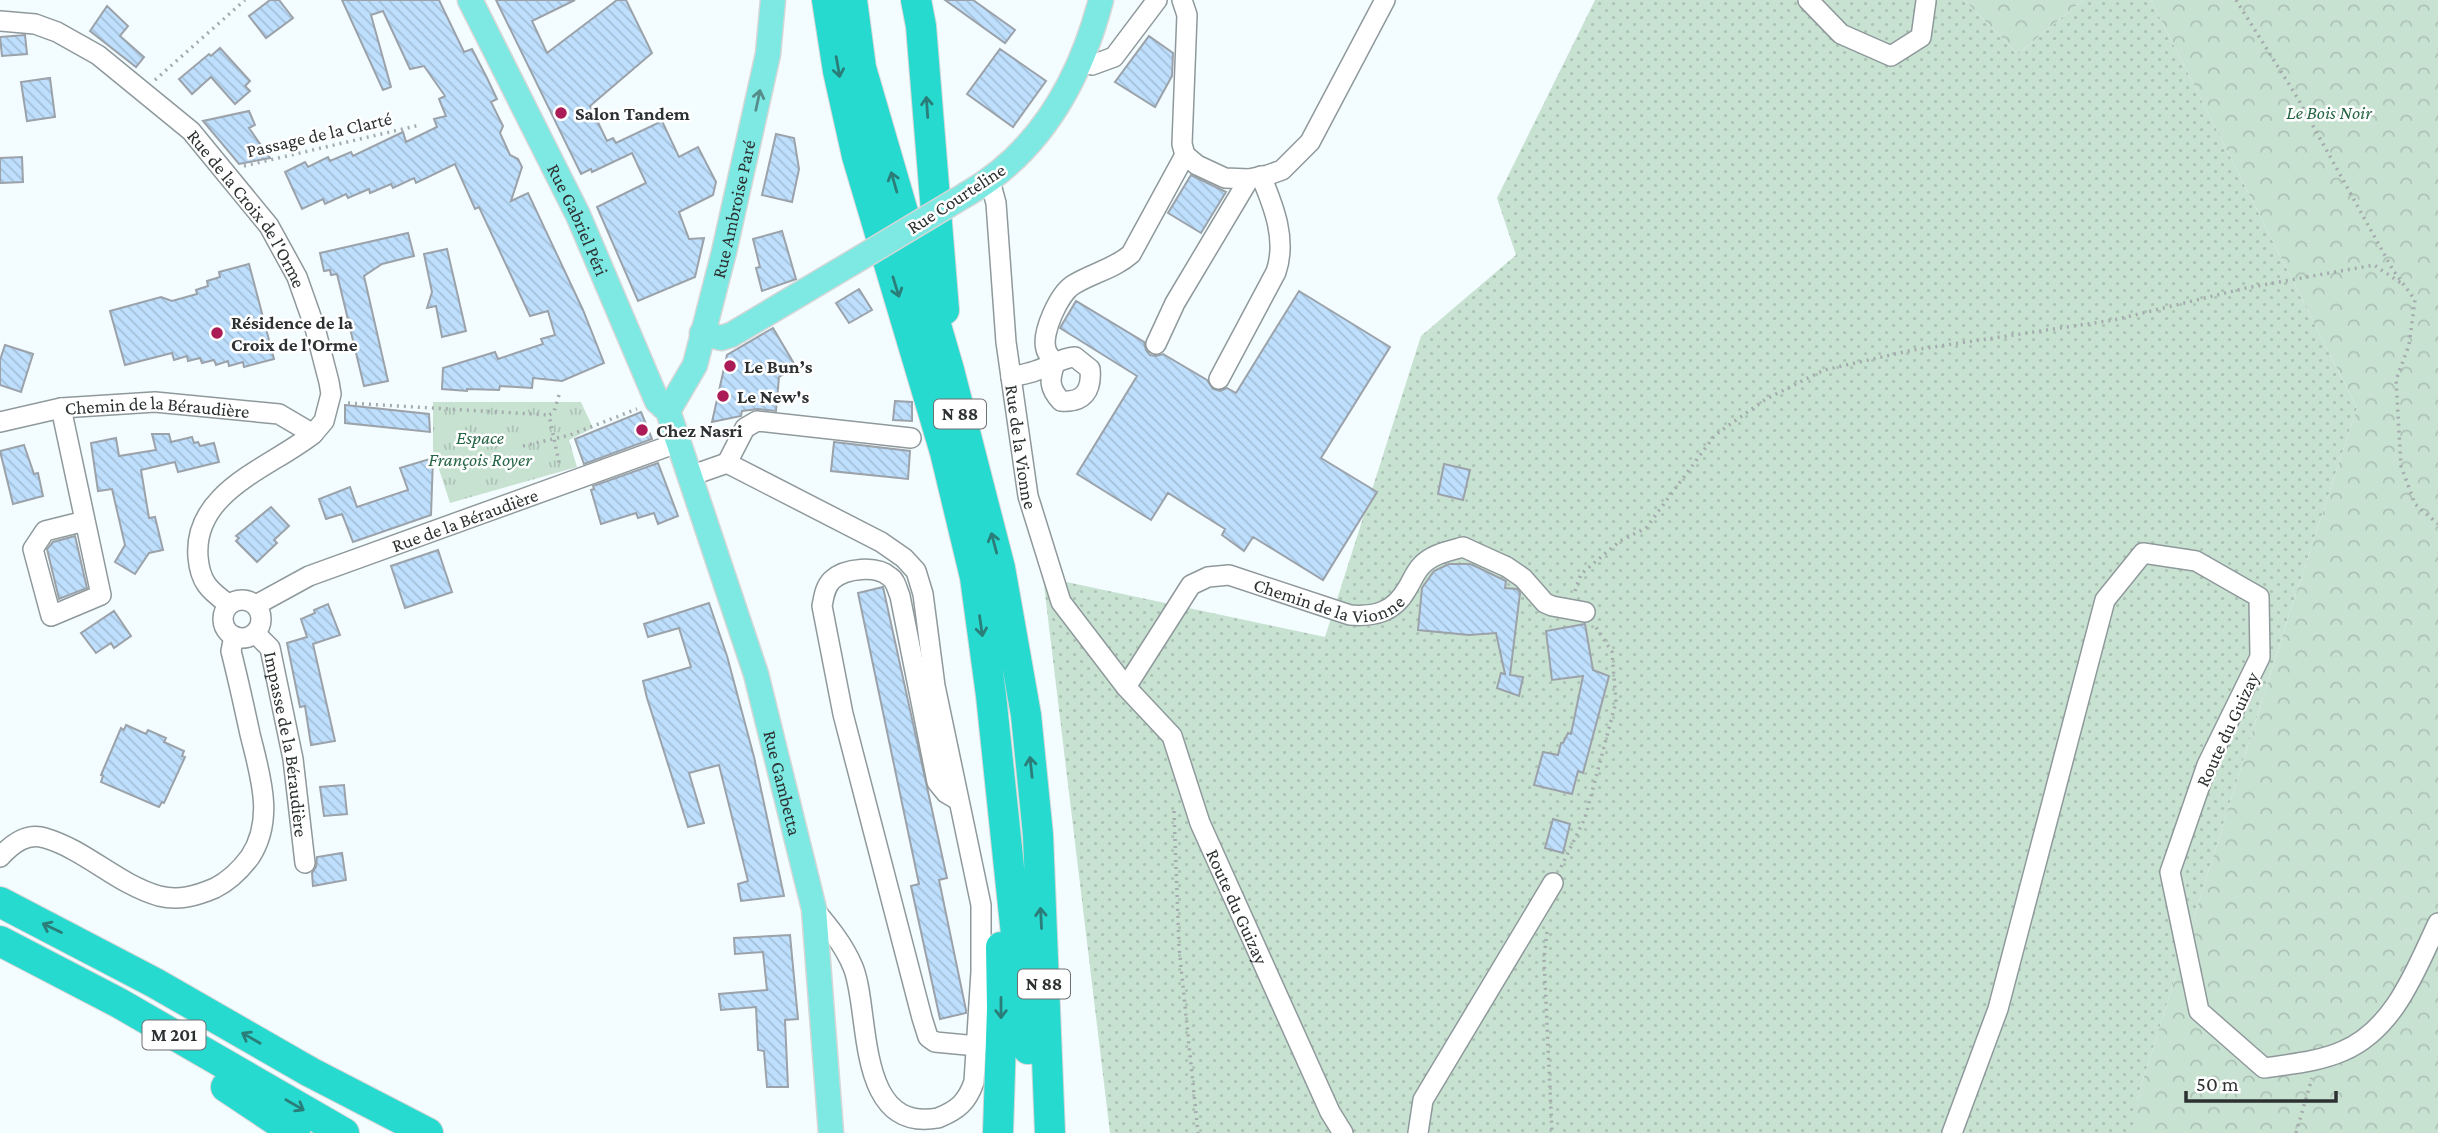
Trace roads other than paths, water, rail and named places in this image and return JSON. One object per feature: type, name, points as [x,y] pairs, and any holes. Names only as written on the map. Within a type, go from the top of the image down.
[{"type":"highway","name":"N 88","points":[[827,0],[838,71],[857,156],[945,452],[975,577],[991,695],[1027,1032],[1031,1133]]},
{"type":"highway","name":"N 88","points":[[852,0],[860,68],[948,370],[1000,568],[1026,715],[1038,835],[1050,1133]]},
{"type":"highway","points":[[916,0],[921,26],[948,370]]},
{"type":"highway","points":[[991,695],[1002,995],[998,1133]]},
{"type":"highway","name":"M 201","points":[[0,902],[155,983],[310,1072],[400,1133]]},
{"type":"highway","points":[[11,946],[56,982],[250,1101],[295,1133]]},
{"type":"highway","name":"M 201","points":[[11,946],[119,1003],[344,1133]]},
{"type":"highway","points":[[310,1072],[428,1133]]},
{"type":"main road","name":"Rue Gabriel Péri","points":[[470,0],[578,215],[677,443]]},
{"type":"main road","name":"Rue Ambroise Paré","points":[[663,406],[695,365],[724,252],[768,54],[773,0]]},
{"type":"main road","name":"Rue Courteline","points":[[702,333],[722,338],[731,335],[990,181],[1038,134],[1081,63],[1101,0]]},
{"type":"main road","name":"Rue Gambetta","points":[[677,443],[756,674],[814,909],[831,1133]]},
{"type":"street","points":[[484,0],[587,205],[655,367],[663,406]]},
{"type":"street","points":[[1081,63],[1092,65],[1114,57],[1157,0]]},
{"type":"street","points":[[1182,0],[1187,15],[1182,144],[1185,155],[1210,173],[1225,178],[1255,178],[1282,170],[1310,142],[1385,0]]},
{"type":"street","points":[[1808,0],[1841,34],[1891,56],[1921,37],[1926,1]]},
{"type":"street","name":"Rue de la Croix de l'Orme","points":[[0,21],[35,24],[98,55],[191,131],[269,226],[297,277],[315,328],[329,382],[330,403],[324,421],[313,434]]},
{"type":"street","points":[[1011,377],[1055,363],[1045,349],[1047,328],[1061,298],[1072,286],[1120,264],[1131,254],[1185,155]]},
{"type":"street","points":[[1219,379],[1280,259],[1277,220],[1255,178]]},
{"type":"street","points":[[1156,344],[1175,303],[1255,178]]},
{"type":"street","name":"Rue de la Vionne","points":[[990,181],[996,203],[1006,342],[1028,496],[1061,602],[1126,687]]},
{"type":"street","points":[[1258,325],[1262,299]]},
{"type":"street","name":"Chemin de la Béraudière","points":[[0,422],[61,408],[155,402],[279,414],[313,434]]},
{"type":"street","points":[[61,408],[101,595],[51,615],[33,549],[45,531],[85,521]]},
{"type":"street","points":[[690,476],[727,463],[745,428],[757,421],[911,438]]},
{"type":"street","points":[[228,604],[210,591],[200,573],[197,542],[205,518],[224,494],[313,434]]},
{"type":"street","name":"Rue de la Béraudière","points":[[256,606],[309,576],[677,443]]},
{"type":"street","points":[[727,463],[881,542],[904,558],[916,571],[923,594],[935,686],[981,905],[981,972],[974,1082],[961,1107],[928,1122],[907,1122],[880,1101],[873,1083],[854,968],[836,934],[814,909]]},
{"type":"street","name":"Chemin de la Vionne","points":[[1126,687],[1191,585],[1208,577],[1228,575],[1350,615],[1366,616],[1389,610],[1398,603],[1416,573],[1432,556],[1463,547],[1507,567],[1523,578],[1545,603],[1585,612]]},
{"type":"street","name":"Route du Guizay","points":[[1952,1133],[1998,1009],[2105,600],[2143,553],[2196,561],[2259,597],[2260,657],[2207,765],[2170,872],[2199,1011],[2264,1068],[2318,1059],[2346,1050],[2375,1029],[2401,1000],[2438,923]]},
{"type":"street","points":[[958,800],[946,793],[937,782],[900,596],[893,579],[885,573],[873,570],[845,573],[833,579],[826,589],[821,606],[843,714],[922,1018],[929,1037],[935,1042],[977,1046]]},
{"type":"street","points":[[239,599],[251,601],[256,606],[261,616],[259,628],[255,633],[245,638],[228,633],[222,622],[224,609],[228,604],[239,599]]},
{"type":"street","name":"Impasse de la Béraudière","points":[[255,633],[270,648],[293,759],[305,863]]},
{"type":"street","points":[[0,857],[9,846],[25,837],[44,837],[133,886],[161,896],[192,898],[222,884],[243,867],[258,845],[264,820],[263,790],[232,651],[234,636]]},
{"type":"street","name":"Route du Guizay","points":[[1126,687],[1172,736],[1200,823],[1330,1112],[1343,1133]]},
{"type":"street","points":[[1418,1133],[1423,1100],[1553,883]]},
{"type":"place","name":"Salon Tandem","points":[[561,113]]},
{"type":"place","name":"Résidence de la Croix de l'Orme","points":[[217,333]]},
{"type":"place","name":"Le Bun’s","points":[[730,366]]},
{"type":"place","name":"Le New's","points":[[723,396]]},
{"type":"place","name":"Chez Nasri","points":[[642,430]]},
{"type":"park label","name":"Le Bois Noir","points":[[2329,112]]},
{"type":"park label","name":"Espace François Royer","points":[[480,448]]}]
